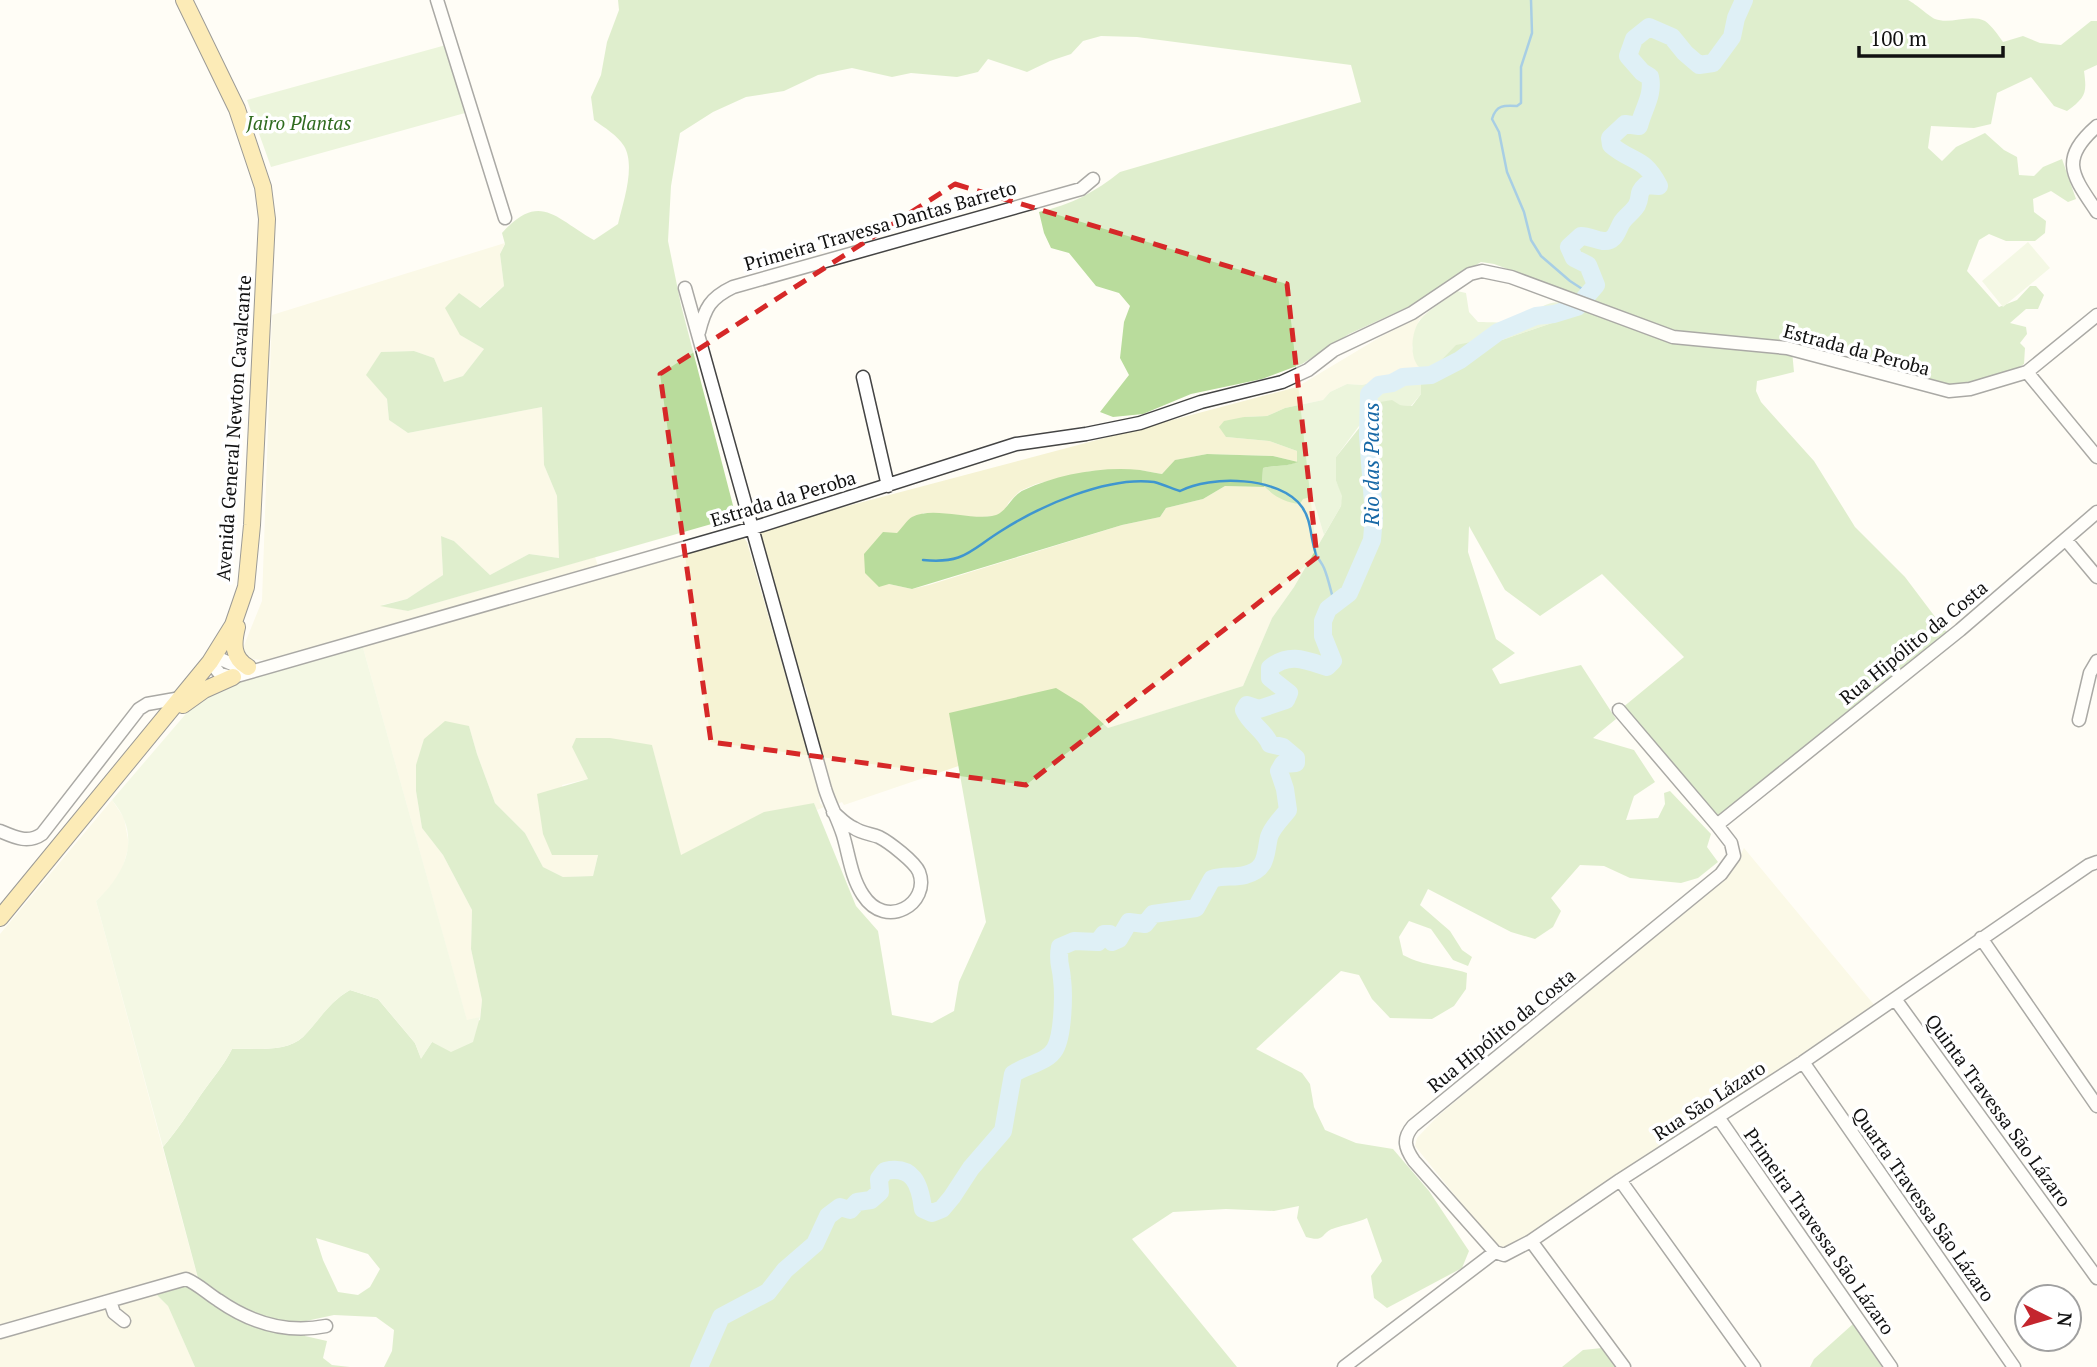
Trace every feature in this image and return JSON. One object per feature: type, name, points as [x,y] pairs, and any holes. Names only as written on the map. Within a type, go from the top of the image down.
[{"type":"main road","name":"Avenida General Newton Cavalcante","points":[[0,918],[212,659],[233,625],[246,587],[267,219],[263,187],[237,109],[184,0]]},
{"type":"main road","points":[[246,587],[234,644],[237,656],[248,667]]},
{"type":"main road","points":[[147,741],[194,696],[233,677]]},
{"type":"street","points":[[438,0],[505,218]]},
{"type":"street","points":[[2097,126],[2079,144],[2074,154],[2072,169],[2074,178],[2097,212]]},
{"type":"street","name":"Primeira Travessa Dantas Barreto","points":[[699,333],[709,304],[718,295],[733,287],[1081,189],[1093,179]]},
{"type":"street","name":"Estrada da Peroba","points":[[233,677],[753,528],[1016,444],[1140,423],[1201,402],[1282,382],[1308,370],[1334,350],[1412,313],[1470,274],[1491,272],[1511,277],[1673,337],[1787,348],[1949,391],[1970,389],[2027,372],[2097,315]]},
{"type":"street","points":[[685,288],[833,812],[842,832],[855,879],[864,897],[877,910],[890,914],[909,907],[920,889],[919,872],[905,856],[881,838],[853,828],[833,812]]},
{"type":"street","points":[[2027,372],[2097,457]]},
{"type":"street","points":[[863,377],[888,486]]},
{"type":"street","name":"Rua Hipólito da Costa","points":[[1495,1252],[1407,1152],[1407,1134],[1413,1126],[1721,874],[1734,856],[1731,843],[1717,825],[1960,629],[2097,512]]},
{"type":"street","points":[[2066,540],[2097,577]]},
{"type":"street","points":[[212,659],[248,667],[268,667]]},
{"type":"street","points":[[212,659],[220,674],[233,677]]},
{"type":"street","points":[[2078,720],[2091,669],[2097,661]]},
{"type":"street","points":[[0,831],[18,838],[30,839],[42,834],[139,709],[147,704],[180,698]]},
{"type":"street","points":[[1619,710],[1717,825]]},
{"type":"street","name":"Rua São Lázaro","points":[[1344,1367],[1495,1252],[1504,1255],[1531,1241],[1803,1062],[1981,938],[2097,862]]},
{"type":"street","points":[[1981,938],[2097,1106]]},
{"type":"street","name":"Quinta Travessa São Lázaro","points":[[1895,999],[2097,1278]]},
{"type":"street","name":"Quarta Travessa São Lázaro","points":[[1803,1062],[2014,1367]]},
{"type":"street","name":"Primeira Travessa São Lázaro","points":[[1718,1116],[1891,1367]]},
{"type":"street","points":[[1620,1180],[1754,1367]]},
{"type":"street","points":[[1531,1241],[1625,1367]]},
{"type":"street","points":[[0,1332],[180,1280],[193,1282],[237,1312],[256,1320],[284,1328],[306,1330],[326,1326]]},
{"type":"street","points":[[110,1301],[114,1312],[124,1321]]},
{"type":"highlighted area","points":[[955,184],[1287,284],[1317,557],[1026,785],[711,742],[660,374]]},
{"type":"shaded area","points":[[505,243],[500,254],[504,286],[479,308],[460,335],[484,349],[463,376],[444,382],[434,358],[414,351],[381,352],[367,375],[387,399],[389,420],[408,433],[542,407],[544,465],[557,496],[560,558],[529,554],[490,575],[454,541],[441,536],[443,575],[407,599],[382,605],[408,611],[595,557],[598,566],[274,661],[251,659],[243,653],[243,648],[262,601],[272,315]]},
{"type":"shaded area","points":[[1428,313],[1419,320],[1412,348],[1419,367],[1416,371],[1362,385],[1347,384],[1330,392],[1323,400],[1285,408],[1267,416],[1244,417],[1226,437],[1269,441],[1297,451],[1298,462],[1273,456],[1207,454],[1176,460],[1162,474],[1139,470],[1091,471],[1036,484],[1020,491],[1003,513],[995,516],[969,518],[923,513],[889,584],[912,589],[929,585],[1122,525],[1160,517],[1166,508],[1203,499],[1225,486],[1265,487],[1270,492],[1307,498],[1314,502],[1324,535],[1294,587],[1272,618],[1243,686],[1077,738],[1041,738],[844,805],[842,802],[832,806],[804,700],[808,696],[805,687],[799,684],[757,530],[1297,387],[1382,336]]},
{"type":"shaded area","points":[[742,536],[747,542],[818,788],[820,803],[824,807],[817,810],[814,803],[736,828],[680,856],[652,745],[572,747],[588,779],[562,785],[578,853],[598,854],[593,876],[563,877],[543,867],[525,833],[495,803],[469,726],[416,765],[416,791],[422,828],[443,855],[472,910],[471,949],[482,1000],[480,1017],[467,1021],[362,644],[377,644],[384,638]]},
{"type":"shaded area","points":[[112,800],[124,818],[129,845],[122,870],[109,889],[96,901],[198,1279],[63,1308],[0,1325],[0,934]]},
{"type":"shaded area","points":[[1744,848],[1875,1006],[1528,1238],[1500,1251],[1415,1146],[1417,1138],[1437,1117],[1735,865]]},
{"type":"shaded area","points":[[155,1293],[168,1306],[195,1367],[0,1367],[0,1337]]},
{"type":"green space","points":[[618,0],[1908,0],[1935,19],[1947,21],[1973,18],[1985,21],[2003,42],[2023,36],[2040,43],[2061,45],[2091,21],[2097,21],[2097,65],[2084,71],[2084,94],[2067,111],[2054,106],[2031,77],[1997,93],[1991,124],[1974,128],[1931,126],[1928,148],[1942,161],[1956,147],[1985,133],[2004,150],[2017,157],[2019,175],[2034,176],[2043,167],[2062,159],[2076,199],[2068,202],[2051,191],[2033,199],[2034,212],[2046,221],[2045,233],[2035,241],[2006,241],[1989,234],[1979,240],[1967,271],[1999,307],[2017,300],[2030,286],[2036,286],[2044,295],[2038,309],[2026,309],[2010,323],[2026,327],[2027,334],[2020,343],[2025,348],[2024,364],[1982,380],[1951,385],[1849,353],[1791,340],[1794,372],[1757,381],[1756,391],[1761,402],[1814,461],[1855,527],[1905,577],[1948,634],[1717,820],[1622,708],[1684,657],[1602,574],[1540,616],[1505,590],[1469,526],[1468,552],[1496,639],[1515,653],[1492,669],[1500,684],[1581,665],[1616,719],[1593,738],[1634,750],[1655,782],[1634,796],[1626,820],[1658,818],[1665,804],[1664,793],[1670,791],[1711,834],[1707,847],[1718,862],[1698,878],[1681,883],[1630,878],[1604,866],[1580,865],[1551,898],[1561,911],[1553,927],[1535,939],[1511,932],[1428,889],[1420,905],[1450,931],[1462,950],[1472,957],[1468,966],[1453,960],[1431,929],[1409,921],[1399,937],[1403,955],[1419,962],[1467,973],[1466,989],[1454,1006],[1432,1019],[1390,1018],[1372,999],[1359,975],[1341,971],[1256,1049],[1302,1073],[1310,1084],[1314,1107],[1325,1130],[1356,1143],[1393,1149],[1429,1191],[1469,1251],[1462,1268],[1387,1308],[1374,1298],[1371,1276],[1382,1261],[1367,1218],[1330,1230],[1317,1239],[1306,1237],[1297,1218],[1299,1206],[1274,1211],[1226,1209],[1173,1212],[1132,1239],[1237,1367],[384,1367],[392,1351],[394,1330],[376,1317],[334,1315],[306,1321],[305,1336],[327,1341],[323,1358],[332,1365],[350,1367],[195,1367],[168,1306],[155,1293],[186,1273],[198,1278],[163,1147],[232,1049],[279,1048],[296,1042],[330,1006],[350,990],[378,999],[415,1043],[421,1058],[432,1042],[480,1020],[482,1000],[471,949],[472,910],[443,855],[422,828],[416,791],[416,765],[424,739],[445,721],[469,726],[495,803],[525,833],[543,867],[563,877],[593,876],[598,855],[552,855],[543,834],[537,794],[588,779],[572,747],[576,738],[610,738],[652,745],[681,855],[764,812],[814,803],[856,906],[878,931],[892,1015],[932,1023],[954,1011],[959,982],[986,922],[949,713],[1056,688],[1082,704],[1108,728],[1243,686],[1272,618],[1294,587],[1341,506],[1342,496],[1336,481],[1336,457],[1380,402],[1392,400],[1400,405],[1412,406],[1421,394],[1421,381],[1456,345],[1481,340],[1502,340],[1552,323],[1595,301],[1494,264],[1481,262],[1410,306],[1349,334],[1302,364],[1262,379],[1191,394],[1143,414],[1113,417],[1100,412],[1129,375],[1120,358],[1124,322],[1130,306],[1119,293],[1096,286],[1069,253],[1051,248],[1039,212],[1082,197],[1120,172],[1361,102],[1351,65],[1137,37],[1101,36],[1083,41],[1071,54],[1027,72],[988,59],[978,72],[957,77],[911,73],[892,77],[852,68],[818,75],[784,91],[746,97],[713,112],[680,133],[671,186],[668,241],[681,305],[736,517],[408,611],[380,606],[407,599],[443,575],[441,536],[454,541],[490,575],[529,554],[559,558],[557,496],[544,465],[542,407],[408,433],[389,420],[387,399],[366,375],[381,352],[414,351],[434,358],[444,382],[463,376],[484,349],[460,335],[445,308],[459,293],[480,308],[504,286],[500,254],[505,244],[502,233],[515,220],[527,213],[548,212],[594,240],[618,224],[629,174],[627,154],[618,138],[594,120],[591,97],[601,75],[607,42],[619,10]],"holes":[[[316,1238],[368,1254],[380,1269],[370,1287],[358,1295],[338,1292]]]},
{"type":"green space","name":"Jairo Plantas","points":[[446,45],[465,113],[271,167],[247,100]]},
{"type":"green space","points":[[2028,242],[2050,268],[2003,307],[1982,281]]},
{"type":"green space","points":[[1457,291],[1466,293],[1469,312],[1478,322],[1507,322],[1551,303],[1569,304],[1580,310],[1502,340],[1481,340],[1442,360],[1421,381],[1421,394],[1411,406],[1399,405],[1359,426],[1336,457],[1336,481],[1343,496],[1341,506],[1324,535],[1314,502],[1307,498],[1300,504],[1289,502],[1262,484],[1263,468],[1297,462],[1297,451],[1269,441],[1226,437],[1219,427],[1224,421],[1267,416],[1285,408],[1323,400],[1330,392],[1347,384],[1362,385],[1416,371],[1419,367],[1414,357],[1413,343],[1418,324],[1429,311]]},
{"type":"green space","points":[[1207,454],[1273,456],[1298,462],[1263,468],[1262,484],[1265,487],[1225,486],[1203,499],[1166,508],[1160,517],[1122,525],[912,589],[889,584],[879,587],[865,573],[864,554],[883,532],[897,533],[910,518],[920,514],[983,517],[997,515],[1019,493],[1037,484],[1081,472],[1111,469],[1162,474],[1175,460]]},
{"type":"green space","points":[[362,644],[467,1020],[480,1017],[473,1042],[451,1052],[432,1042],[421,1059],[415,1043],[378,999],[350,990],[336,1000],[296,1042],[279,1048],[232,1049],[163,1147],[96,901],[116,878],[127,853],[127,827],[112,800],[196,702],[223,687]]},
{"type":"green space","points":[[1853,1324],[1882,1367],[1810,1367],[1814,1359]]},
{"type":"green space","points":[[1602,1348],[1616,1367],[1562,1367],[1583,1350]]},
{"type":"waterway","points":[[1531,0],[1532,33],[1521,67],[1521,103],[1517,106],[1501,107],[1492,119],[1499,132],[1507,172],[1524,212],[1531,240],[1541,256],[1590,294]]},
{"type":"waterway","name":"Rio das Pacas","points":[[699,1367],[721,1317],[768,1292],[785,1270],[815,1244],[828,1216],[840,1207],[850,1210],[857,1202],[871,1200],[880,1192],[879,1179],[885,1171],[895,1170],[909,1174],[917,1184],[923,1209],[932,1213],[942,1209],[971,1168],[1003,1131],[1013,1074],[1047,1058],[1058,1043],[1063,1004],[1060,947],[1074,941],[1098,942],[1104,934],[1110,934],[1112,942],[1119,939],[1129,922],[1145,924],[1153,914],[1196,908],[1212,879],[1245,875],[1262,865],[1270,833],[1288,810],[1279,771],[1283,764],[1296,763],[1296,758],[1283,747],[1270,744],[1244,710],[1247,705],[1259,709],[1286,700],[1289,693],[1270,678],[1270,668],[1277,663],[1298,659],[1327,667],[1333,661],[1323,636],[1323,621],[1328,609],[1349,593],[1372,540],[1374,516],[1368,435],[1369,394],[1379,385],[1392,383],[1403,377],[1431,375],[1460,360],[1498,332],[1536,316],[1577,307],[1596,285],[1588,265],[1574,258],[1569,247],[1581,236],[1611,240],[1636,207],[1643,188],[1646,185],[1659,186],[1648,169],[1611,145],[1610,138],[1625,124],[1639,126],[1649,96],[1650,77],[1628,56],[1634,39],[1649,27],[1672,37],[1699,65],[1713,63],[1732,37],[1744,0]]},
{"type":"waterway","points":[[923,560],[957,558],[1035,512],[1095,488],[1136,481],[1154,482],[1180,491],[1209,482],[1244,481],[1278,489],[1302,507],[1308,518],[1314,548],[1326,573],[1335,605]]}]
